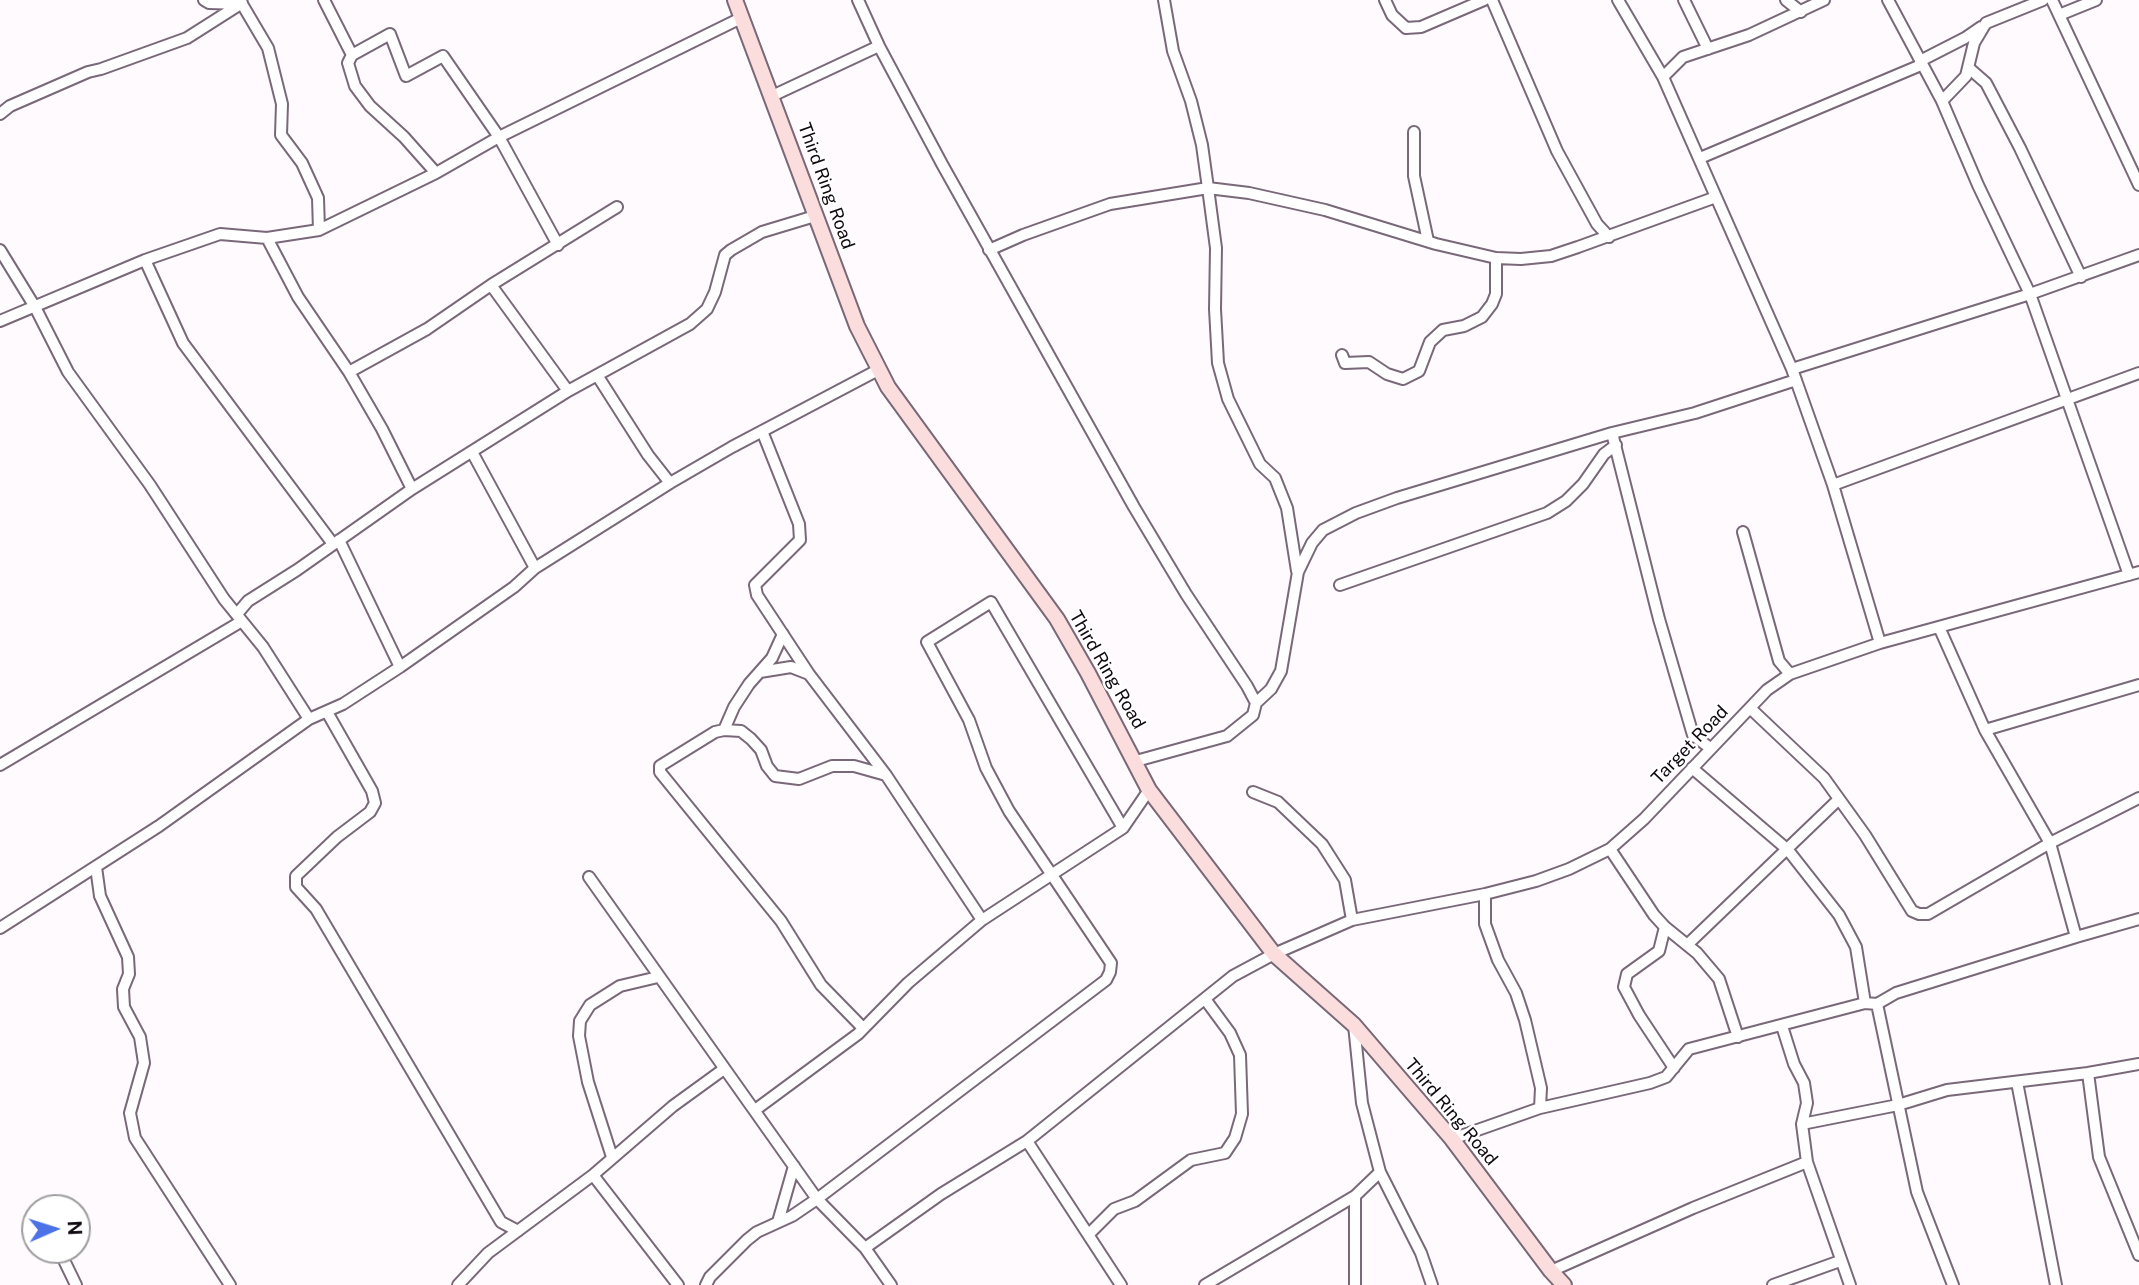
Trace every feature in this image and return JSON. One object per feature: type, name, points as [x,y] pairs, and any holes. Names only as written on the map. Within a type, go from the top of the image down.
[{"type":"street","points":[[204,0],[209,3],[244,2]]},
{"type":"street","points":[[324,0],[352,55]]},
{"type":"street","name":"Third Ring Road","points":[[735,0],[857,326],[878,370],[1056,619],[1136,761],[1149,790],[1274,954],[1354,1025],[1451,1139],[1564,1285]]},
{"type":"street","points":[[858,0],[879,47],[989,250],[1134,507],[1256,703]]},
{"type":"street","points":[[1136,761],[1227,736],[1253,715],[1256,703],[1271,689],[1281,671],[1297,572],[1287,508],[1275,478],[1260,464],[1228,399],[1218,363],[1214,309],[1216,248],[1209,188],[1191,101],[1172,51],[1164,0]]},
{"type":"street","points":[[1385,0],[1392,15],[1406,29],[1421,27],[1484,0]]},
{"type":"street","points":[[1492,0],[1557,151],[1597,224],[1609,237]]},
{"type":"street","points":[[1618,0],[1663,77],[1792,369],[1833,485],[1881,643]]},
{"type":"street","points":[[1684,0],[1708,49]]},
{"type":"street","points":[[1786,0],[1801,12]]},
{"type":"street","points":[[1663,77],[1683,57],[1749,35],[1824,0]]},
{"type":"street","points":[[1888,0],[1942,101],[1978,186],[2030,294],[2134,574]]},
{"type":"street","points":[[1700,158],[1920,63],[1986,23],[2043,0]]},
{"type":"street","points":[[2052,0],[2139,185]]},
{"type":"street","points":[[2059,15],[2096,0]]},
{"type":"street","points":[[0,114],[10,106],[88,72],[187,38],[244,2]]},
{"type":"street","points":[[244,2],[268,48],[282,104],[281,135],[302,163],[318,198],[319,230]]},
{"type":"street","points":[[0,321],[145,260],[220,234],[267,238],[319,230],[436,173],[499,137],[741,18]]},
{"type":"street","points":[[1942,101],[1959,86],[1970,69],[1974,43],[1986,23]]},
{"type":"street","points":[[436,173],[404,137],[370,106],[355,86],[348,63],[352,55],[390,34],[405,76],[443,55],[499,137],[558,245]]},
{"type":"street","points":[[772,96],[879,47]]},
{"type":"street","points":[[1970,69],[1986,83],[2081,276]]},
{"type":"street","points":[[1414,132],[1414,176],[1428,241]]},
{"type":"street","points":[[989,250],[1110,204],[1209,188],[1249,193],[1325,209],[1428,241],[1496,258],[1521,259],[1551,256],[1716,197]]},
{"type":"street","points":[[349,372],[427,329],[491,285],[617,206]]},
{"type":"street","points":[[0,765],[239,617],[248,601],[412,489],[568,391],[690,324],[707,309],[715,292],[725,255],[762,232],[815,216]]},
{"type":"street","points":[[267,238],[298,297],[349,372],[382,429],[412,489]]},
{"type":"street","points":[[0,250],[35,307],[68,372],[150,485],[224,599],[262,647],[309,719]]},
{"type":"street","points":[[1792,369],[2030,294],[2139,255]]},
{"type":"street","points":[[1342,355],[1345,363],[1368,362],[1387,374],[1403,379],[1419,371],[1430,342],[1443,330],[1464,327],[1482,317],[1492,304],[1496,294],[1496,258]]},
{"type":"street","points":[[145,260],[183,343],[336,542],[400,667]]},
{"type":"street","points":[[491,285],[568,391]]},
{"type":"street","points":[[0,928],[159,826],[309,719],[343,704],[400,667],[514,587],[535,568],[670,483],[878,370]]},
{"type":"street","points":[[1833,485],[2069,401],[2139,373]]},
{"type":"street","points":[[597,375],[670,483]]},
{"type":"street","points":[[1297,572],[1312,543],[1323,530],[1356,513],[1612,433],[1695,414],[1796,380]]},
{"type":"street","points":[[762,431],[799,524],[800,540],[755,585],[757,595],[808,674],[886,775],[982,920]]},
{"type":"street","points":[[1612,433],[1658,620],[1693,735],[1710,748]]},
{"type":"street","points":[[1340,585],[1546,513],[1566,501],[1583,484],[1604,454],[1616,445]]},
{"type":"street","points":[[471,452],[535,568]]},
{"type":"street","points":[[1743,532],[1779,661],[1790,674]]},
{"type":"street","name":"Target Road","points":[[864,1248],[941,1194],[1027,1141],[1233,976],[1274,954],[1352,920],[1485,894],[1536,881],[1610,849],[1644,819],[1767,690],[1790,674],[1881,643],[2134,574]]},
{"type":"street","points":[[706,1285],[710,1277],[747,1240],[817,1199],[1105,980],[1111,972],[1111,963],[1009,811],[986,768],[969,720],[927,642],[991,602],[1123,828]]},
{"type":"street","points":[[1939,627],[1985,730],[2050,843],[2076,937]]},
{"type":"street","points":[[724,730],[734,707],[772,658],[783,635]]},
{"type":"street","points":[[760,672],[791,667],[808,674]]},
{"type":"street","points":[[1985,730],[2139,685]]},
{"type":"street","points":[[1750,708],[1824,778],[1865,835],[1912,911],[1919,914],[1928,914],[2050,843],[2139,798]]},
{"type":"street","points":[[327,712],[372,791],[375,803],[370,813],[337,837],[296,876],[296,887],[316,909],[501,1222],[518,1231]]},
{"type":"street","points":[[863,1028],[821,985],[781,922],[660,772],[660,766],[715,732],[724,730],[741,731],[751,739],[761,750],[767,766],[775,776],[799,779],[832,766],[854,766],[886,775]]},
{"type":"street","points":[[1692,768],[1788,850],[1839,915],[1856,947],[1898,1105],[1917,1192],[1953,1285]]},
{"type":"street","points":[[755,1110],[863,1028],[908,983],[982,920],[1123,828],[1149,790]]},
{"type":"street","points":[[1253,792],[1278,802],[1322,844],[1345,880],[1352,920]]},
{"type":"street","points":[[1687,945],[1839,799]]},
{"type":"street","points":[[1610,849],[1636,890],[1665,927],[1687,945],[1719,979],[1738,1037]]},
{"type":"street","points":[[96,867],[100,895],[128,957],[129,974],[123,989],[124,1007],[140,1037],[144,1063],[130,1113],[135,1138],[230,1285]]},
{"type":"street","points":[[589,877],[817,1199],[864,1248],[891,1285]]},
{"type":"street","points":[[1485,894],[1485,924],[1525,1020],[1541,1088],[1540,1108]]},
{"type":"street","points":[[1451,1139],[1540,1108],[1666,1077],[1689,1049],[1871,1003],[2139,919]]},
{"type":"street","points":[[1665,927],[1659,951],[1628,974],[1624,987],[1674,1068]]},
{"type":"street","points":[[612,1157],[588,1082],[579,1036],[580,1021],[590,1005],[620,986],[658,977]]},
{"type":"street","points":[[1089,1234],[1114,1209],[1135,1201],[1191,1160],[1225,1153],[1235,1138],[1242,1114],[1240,1055],[1230,1033],[1205,999]]},
{"type":"street","points":[[1354,1025],[1362,1103],[1380,1172],[1421,1252],[1432,1285]]},
{"type":"street","points":[[1782,1026],[1794,1064],[1804,1083],[1807,1102],[1802,1124],[1807,1162],[1850,1285]]},
{"type":"street","points":[[1802,1124],[1898,1105],[1947,1090],[2139,1064]]},
{"type":"street","points":[[458,1285],[488,1253],[593,1175],[673,1106],[724,1069]]},
{"type":"street","points":[[2088,1073],[2099,1157],[2139,1255]]},
{"type":"street","points":[[2017,1082],[2056,1285]]},
{"type":"street","points":[[1027,1141],[1122,1285]]},
{"type":"street","points":[[1551,1271],[1703,1203],[1807,1162]]},
{"type":"street","points":[[778,1222],[794,1166]]},
{"type":"street","points":[[1205,1285],[1355,1196],[1380,1172]]},
{"type":"street","points":[[593,1175],[678,1285]]},
{"type":"street","points":[[1355,1196],[1355,1285]]},
{"type":"street","points":[[1773,1285],[1840,1261]]},
{"type":"street","points":[[66,1264],[76,1285]]}]
